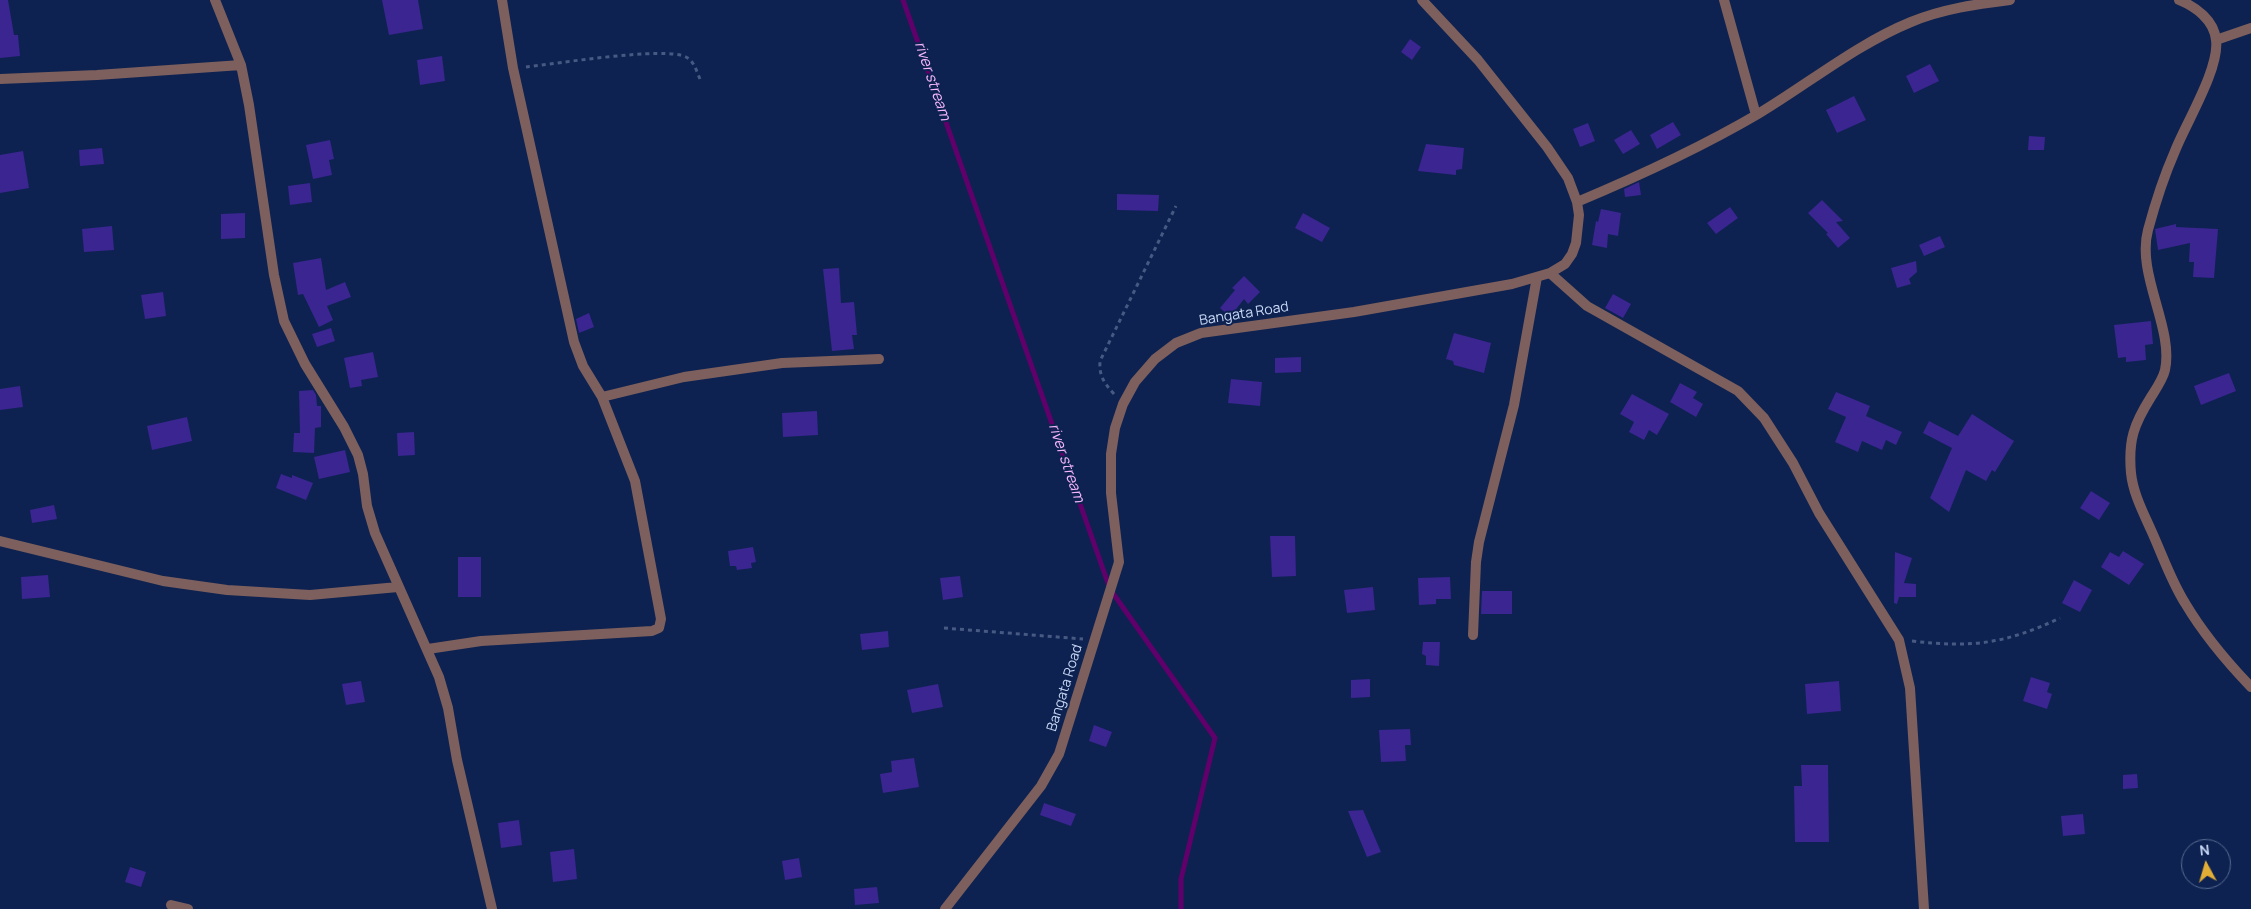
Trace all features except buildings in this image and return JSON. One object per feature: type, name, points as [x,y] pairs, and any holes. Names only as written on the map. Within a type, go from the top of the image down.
[{"type":"street","points":[[215,0],[241,65],[274,275],[284,321],[305,364],[344,427],[358,455],[370,515],[398,587],[428,650],[448,708],[457,760],[492,909]]},
{"type":"street","points":[[428,650],[481,642],[652,631],[659,628],[661,619],[635,481],[602,397],[583,366],[574,342],[513,68],[502,0]]},
{"type":"street","name":"Bangata Road","points":[[945,909],[1051,771],[1071,717],[1119,562],[1111,493],[1115,428],[1123,404],[1135,382],[1155,359],[1176,343],[1201,333],[1362,311],[1512,284],[1550,273],[1565,264],[1576,243],[1579,228],[1577,202],[1568,178],[1547,147],[1478,60],[1422,0]]},
{"type":"street","points":[[1724,0],[1756,115]]},
{"type":"street","points":[[1577,202],[1688,152],[1756,115],[1876,39],[1911,22],[1940,12],[2010,0]]},
{"type":"street","points":[[2179,0],[2191,5],[2204,16],[2213,28],[2216,40],[2216,53],[2208,78],[2175,151],[2147,233],[2146,254],[2165,349],[2165,370],[2133,429],[2130,458],[2136,496],[2184,602],[2216,649],[2251,688]]},
{"type":"street","points":[[2216,40],[2251,28]]},
{"type":"street","points":[[0,79],[97,75],[241,65]]},
{"type":"street","points":[[1550,273],[1587,306],[1738,391],[1764,418],[1793,463],[1819,514],[1899,640],[1910,688],[1924,909]]},
{"type":"street","points":[[1474,635],[1476,562],[1479,542],[1512,413],[1537,277]]},
{"type":"street","points":[[602,397],[684,377],[772,365],[879,359]]},
{"type":"street","points":[[0,541],[163,581],[227,590],[310,595],[398,587]]},
{"type":"street","points":[[171,905],[188,909]]},
{"type":"path","points":[[513,68],[622,56],[674,53],[685,56],[692,62],[700,79]]},
{"type":"path","points":[[1123,404],[1103,382],[1100,375],[1100,361],[1176,206]]},
{"type":"path","points":[[1899,640],[1974,645],[2020,636],[2060,618]]},
{"type":"path","points":[[944,628],[1094,639]]},
{"type":"waterway","name":"river stream","points":[[903,0],[1110,589],[1215,738],[1181,879],[1181,909]]}]
